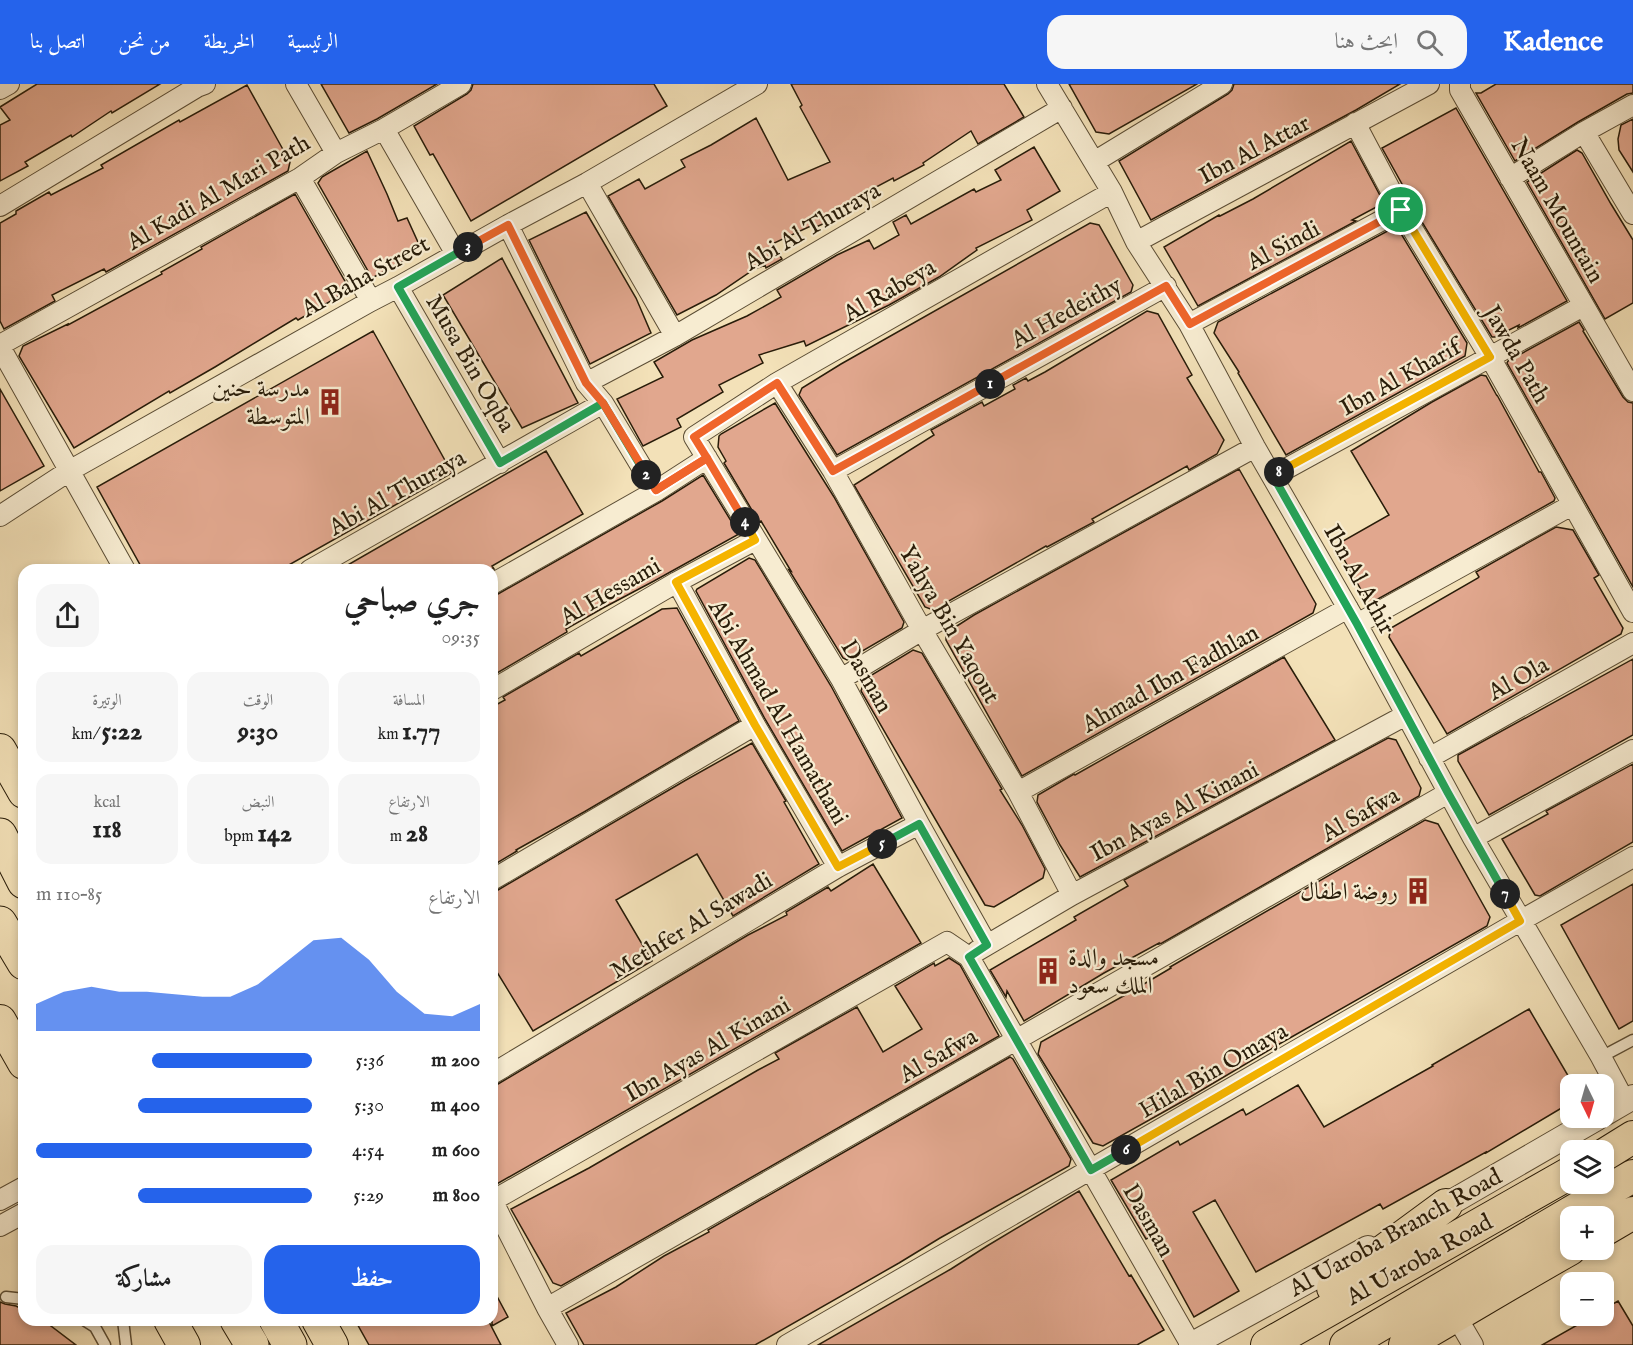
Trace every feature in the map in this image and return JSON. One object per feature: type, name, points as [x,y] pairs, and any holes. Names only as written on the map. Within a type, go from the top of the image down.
[{"type":"highway","points":[[0,814],[18,837]]},
{"type":"highway","points":[[0,835],[18,870]]},
{"type":"highway","points":[[0,923],[18,953]]},
{"type":"highway","points":[[241,1326],[252,1345]]},
{"type":"highway","points":[[279,1326],[290,1345]]},
{"type":"main road","points":[[0,750],[18,782]]},
{"type":"main road","points":[[0,1021],[18,1052]]},
{"type":"main road","points":[[1614,1149],[1633,1137]]},
{"type":"main road","name":"Al Uaroba Road","points":[[1267,1345],[1560,1179]]},
{"type":"main road","name":"Al Uaroba Road","points":[[1346,1345],[1628,1179]]},
{"type":"main road","points":[[1256,1345],[1446,1205]]},
{"type":"main road","points":[[1405,1345],[1560,1255]]},
{"type":"main road","points":[[173,1326],[184,1345]]},
{"type":"main road","points":[[321,1326],[332,1345]]},
{"type":"street","points":[[0,89],[9,84]]},
{"type":"street","points":[[296,84],[336,153]]},
{"type":"street","name":"Al Kadi Al Mari Path","points":[[0,346],[300,178],[336,153],[384,129],[461,84]]},
{"type":"street","name":"Al Baha Street","points":[[0,516],[69,471],[586,183],[757,84]]},
{"type":"street","name":"Ibn Al Athir","points":[[1047,84],[1112,192],[1136,242],[1190,324],[1255,447],[1353,616],[1520,921],[1601,1057],[1629,1099]]},
{"type":"street","points":[[1094,162],[1222,84]]},
{"type":"street","name":"Ibn Al Attar","points":[[1136,242],[1429,84]]},
{"type":"street","points":[[0,206],[199,85]]},
{"type":"street","name":"Naam Mountain","points":[[1463,86],[1510,178],[1633,391]]},
{"type":"street","points":[[1510,178],[1633,105]]},
{"type":"street","name":"Abi Al Thuraya","points":[[586,383],[675,336],[1062,108]]},
{"type":"street","name":"Jawda Path","points":[[1355,123],[1401,210],[1490,357],[1633,612]]},
{"type":"street","points":[[384,129],[456,254]]},
{"type":"street","points":[[1584,132],[1633,214]]},
{"type":"street","points":[[300,178],[371,301]]},
{"type":"street","points":[[586,183],[675,336]]},
{"type":"street","name":"Al Rabeya","points":[[694,437],[777,383],[1112,192]]},
{"type":"street","name":"Al Sindi","points":[[1190,324],[1401,210]]},
{"type":"street","points":[[508,225],[586,383],[603,403],[656,490]]},
{"type":"street","name":"Al Hedeithy","points":[[833,471],[1166,286]]},
{"type":"street","name":"Musa Bin Oqba","points":[[398,287],[500,463]]},
{"type":"street","name":"Ibn Al Kharif","points":[[1273,476],[1583,306]]},
{"type":"street","points":[[0,346],[122,564]]},
{"type":"street","name":"Yahya Bin Yaqout","points":[[777,383],[833,471],[922,630],[1018,792],[1072,895]]},
{"type":"street","name":"Abi Al Thuraya","points":[[321,564],[603,403]]},
{"type":"street","name":"Dasman","points":[[694,437],[841,679],[987,945]]},
{"type":"street","points":[[841,679],[922,630],[1255,447]]},
{"type":"street","points":[[498,581],[656,490],[707,458]]},
{"type":"street","name":"Ahmad Ibn Fadhlan","points":[[1018,792],[1353,616],[1572,505]]},
{"type":"street","name":"Al Hessami","points":[[498,686],[676,582],[755,540]]},
{"type":"street","name":"Abi Ahmad Al Hamathani","points":[[676,582],[755,725],[838,867]]},
{"type":"street","name":"Al Ola","points":[[1429,758],[1633,643]]},
{"type":"street","name":"Ibn Ayas Al Kinani","points":[[969,957],[1072,895],[1406,716]]},
{"type":"street","points":[[498,876],[755,725]]},
{"type":"street","points":[[1473,838],[1633,750]]},
{"type":"street","name":"Al Safwa","points":[[547,1308],[1448,793]]},
{"type":"street","name":"Methfer Al Sawadi","points":[[498,1070],[838,867],[919,824]]},
{"type":"street","name":"Hilal Bin Omaya","points":[[788,1345],[1633,857]]},
{"type":"street","name":"Dasman","points":[[947,942],[969,957],[1191,1345]]},
{"type":"street","name":"Ibn Ayas Al Kinani","points":[[498,1198],[947,942]]},
{"type":"street","points":[[1614,1108],[1629,1099]]},
{"type":"street","name":"Al Uaroba Branch Road","points":[[1191,1345],[1446,1205],[1580,1128]]},
{"type":"street","points":[[0,1210],[13,1192]]},
{"type":"street","points":[[498,1213],[568,1345]]},
{"type":"street","points":[[0,1226],[18,1216]]},
{"type":"street","points":[[1456,1316],[1473,1345]]},
{"type":"lane","points":[[1601,1057],[1633,1040]]},
{"type":"lane","points":[[6,1298],[18,1299]]},
{"type":"lane","points":[[93,1326],[105,1345]]},
{"type":"lane","points":[[124,1326],[126,1345]]},
{"type":"building","points":[[37,84],[160,84],[112,113],[111,111],[72,137],[71,135],[25,162],[28,166],[0,181],[0,125],[10,120],[0,107]]},
{"type":"building","points":[[321,84],[437,84],[349,133]]},
{"type":"building","points":[[473,84],[654,84],[667,106],[471,221],[433,154],[430,155],[414,126],[467,94]]},
{"type":"building","points":[[791,84],[1004,84],[1024,117],[978,144],[971,131],[923,163],[924,165],[894,181],[893,178],[844,204],[848,213],[816,227],[815,224],[772,244],[782,259],[766,268],[765,265],[753,270],[716,295],[677,315],[608,196],[639,179],[645,189],[685,167],[681,160],[756,118],[788,180],[830,162],[800,107],[802,105]]},
{"type":"building","points":[[1069,84],[1197,84],[1109,134],[1096,132]]},
{"type":"building","points":[[1234,84],[1400,84],[1151,220],[1119,161],[1228,94]]},
{"type":"building","points":[[1496,84],[1633,84],[1633,93],[1627,94],[1578,122],[1515,161],[1476,93],[1481,93]]},
{"type":"building","points":[[247,85],[290,162],[288,171],[106,272],[104,269],[52,295],[55,301],[4,329],[0,321],[0,223],[49,192],[51,195],[103,168],[101,165],[179,120],[180,122]]},
{"type":"building","points":[[1456,108],[1567,301],[1518,328],[1519,325],[1495,337],[1492,337],[1411,204],[1412,202],[1382,148]]},
{"type":"building","points":[[1633,119],[1633,172],[1619,150],[1618,139],[1621,125]]},
{"type":"building","points":[[1351,141],[1384,203],[1352,220],[1356,221],[1198,306],[1164,247],[1219,215],[1253,199]]},
{"type":"building","points":[[1034,147],[1060,191],[1027,210],[1032,220],[976,248],[977,250],[939,277],[889,305],[806,346],[804,341],[759,355],[763,363],[719,385],[723,392],[677,419],[681,427],[643,446],[617,399],[663,377],[654,362],[692,340],[747,316],[781,297],[777,290],[837,255],[869,240],[874,249],[899,235],[893,222],[906,215],[911,224],[974,189],[976,192],[1001,180],[995,170]]},
{"type":"building","points":[[1577,150],[1582,153],[1633,240],[1633,303],[1605,319],[1527,182]]},
{"type":"building","points":[[367,151],[398,221],[407,218],[422,251],[372,278],[318,183],[322,177]]},
{"type":"building","points":[[295,194],[350,290],[298,320],[296,318],[74,448],[19,356],[23,346],[68,325],[162,274],[161,272],[202,249],[201,247]]},
{"type":"building","points":[[586,212],[636,298],[651,333],[590,364],[529,240]]},
{"type":"building","points":[[1090,223],[1099,225],[1133,285],[1131,292],[837,455],[799,395],[802,388]]},
{"type":"building","points":[[1395,227],[1467,343],[1465,356],[1286,455],[1214,333],[1218,322]]},
{"type":"building","points":[[502,258],[578,403],[522,428],[443,295]]},
{"type":"building","points":[[1147,311],[1158,314],[1192,375],[1187,378],[1224,440],[1217,454],[1189,470],[1187,466],[1092,519],[1094,522],[1046,546],[933,610],[925,607],[854,485],[934,435],[931,430],[982,402],[984,406],[1015,389],[1013,385],[1026,378],[1028,381],[1045,372]]},
{"type":"building","points":[[1579,322],[1623,397],[1633,403],[1633,587],[1507,363]]},
{"type":"building","name":"مدرسة حنين المتوسطة","points":[[373,331],[452,473],[291,564],[140,564],[97,487]]},
{"type":"building","points":[[1481,375],[1486,376],[1541,472],[1555,498],[1554,501],[1369,604],[1336,545],[1389,515],[1351,451]]},
{"type":"building","points":[[0,389],[44,466],[0,491]]},
{"type":"building","points":[[775,403],[834,497],[904,622],[902,628],[847,660],[843,658],[761,521],[759,522],[724,463],[726,461],[718,447],[721,434]]},
{"type":"building","points":[[546,451],[583,514],[496,564],[349,564]]},
{"type":"building","points":[[1239,469],[1316,604],[1313,613],[1022,776],[946,640],[946,633],[974,615]]},
{"type":"building","points":[[703,475],[739,534],[566,629],[567,632],[498,672],[498,594],[662,501]]},
{"type":"building","points":[[1556,527],[1573,530],[1599,575],[1594,578],[1623,628],[1621,634],[1447,734],[1389,637],[1391,628],[1478,578],[1476,572]]},
{"type":"building","points":[[749,558],[755,560],[831,686],[902,818],[842,851],[765,719],[696,591]]},
{"type":"building","points":[[677,608],[739,721],[498,862],[498,704],[505,700],[503,697],[579,653],[581,656],[662,609]]},
{"type":"building","points":[[913,650],[922,653],[1002,789],[1000,790],[1045,869],[1043,878],[994,907],[985,905],[861,691],[865,679]]},
{"type":"building","points":[[1284,657],[1335,740],[1080,877],[1037,802],[1038,795]]},
{"type":"building","points":[[1633,659],[1633,735],[1489,815],[1458,761],[1458,755]]},
{"type":"building","points":[[1388,738],[1396,740],[1421,788],[1419,796],[1162,943],[1104,973],[1024,1021],[1007,991],[1006,997],[990,970],[1076,920],[1074,917],[1128,886],[1124,880]]},
{"type":"building","points":[[752,743],[819,864],[733,916],[697,854],[616,900],[652,961],[533,1031],[498,974],[498,890]]},
{"type":"building","points":[[1633,764],[1633,842],[1540,896],[1535,895],[1502,839],[1548,814],[1546,811]]},
{"type":"building","points":[[1425,820],[1438,824],[1490,917],[1487,926],[1103,1146],[1093,1143],[1038,1054],[1041,1042]]},
{"type":"building","points":[[873,864],[921,943],[498,1183],[498,1084],[748,935],[787,915],[786,912],[828,887],[831,891]]},
{"type":"building","points":[[1633,884],[1633,1021],[1619,1029],[1561,925]]},
{"type":"building","points":[[949,958],[960,965],[999,1036],[561,1286],[553,1283],[511,1209],[589,1168],[779,1059],[775,1053],[857,1007],[883,1052],[922,1029],[895,986],[934,963],[935,966]]},
{"type":"building","points":[[1529,1009],[1567,1074],[1560,1074],[1560,1109],[1486,1153],[1383,1209],[1380,1204],[1256,1272],[1215,1200],[1193,1212],[1239,1291],[1194,1317],[1150,1237],[1146,1239],[1111,1180],[1178,1141],[1180,1145],[1243,1109],[1246,1115],[1298,1085],[1324,1127]]},
{"type":"building","points":[[1010,1057],[1071,1159],[1069,1166],[755,1345],[584,1345],[566,1313],[616,1287],[664,1256],[709,1232],[708,1230]]},
{"type":"building","points":[[1079,1191],[1164,1330],[1137,1345],[818,1345],[951,1269]]},
{"type":"building","points":[[498,1298],[508,1317],[498,1323]]},
{"type":"building","points":[[1618,1301],[1633,1326],[1633,1345],[1542,1345],[1575,1326],[1614,1326],[1614,1303]]},
{"type":"building","points":[[0,1302],[18,1307],[18,1326],[51,1326],[76,1345],[0,1345]]},
{"type":"building","points":[[358,1326],[491,1326],[501,1345],[369,1345]]},
{"type":"place","name":"مدرسة حنين المتوسطة","points":[[330,402]]},
{"type":"place","name":"روضة اطفال","points":[[1418,891]]},
{"type":"place","name":"مسجد والدة الملك سعود","points":[[1048,971]]},
{"type":"route","points":[[1401,210],[1190,324],[1166,286],[833,471],[777,383],[694,437],[707,458],[656,490],[603,403],[500,463],[398,287],[508,225],[586,383],[603,403],[629,447],[656,490],[707,458],[755,540],[676,582],[755,725],[838,867],[919,824],[987,945],[969,957],[1091,1170],[1520,921],[1273,476],[1490,357],[1401,210]]}]
